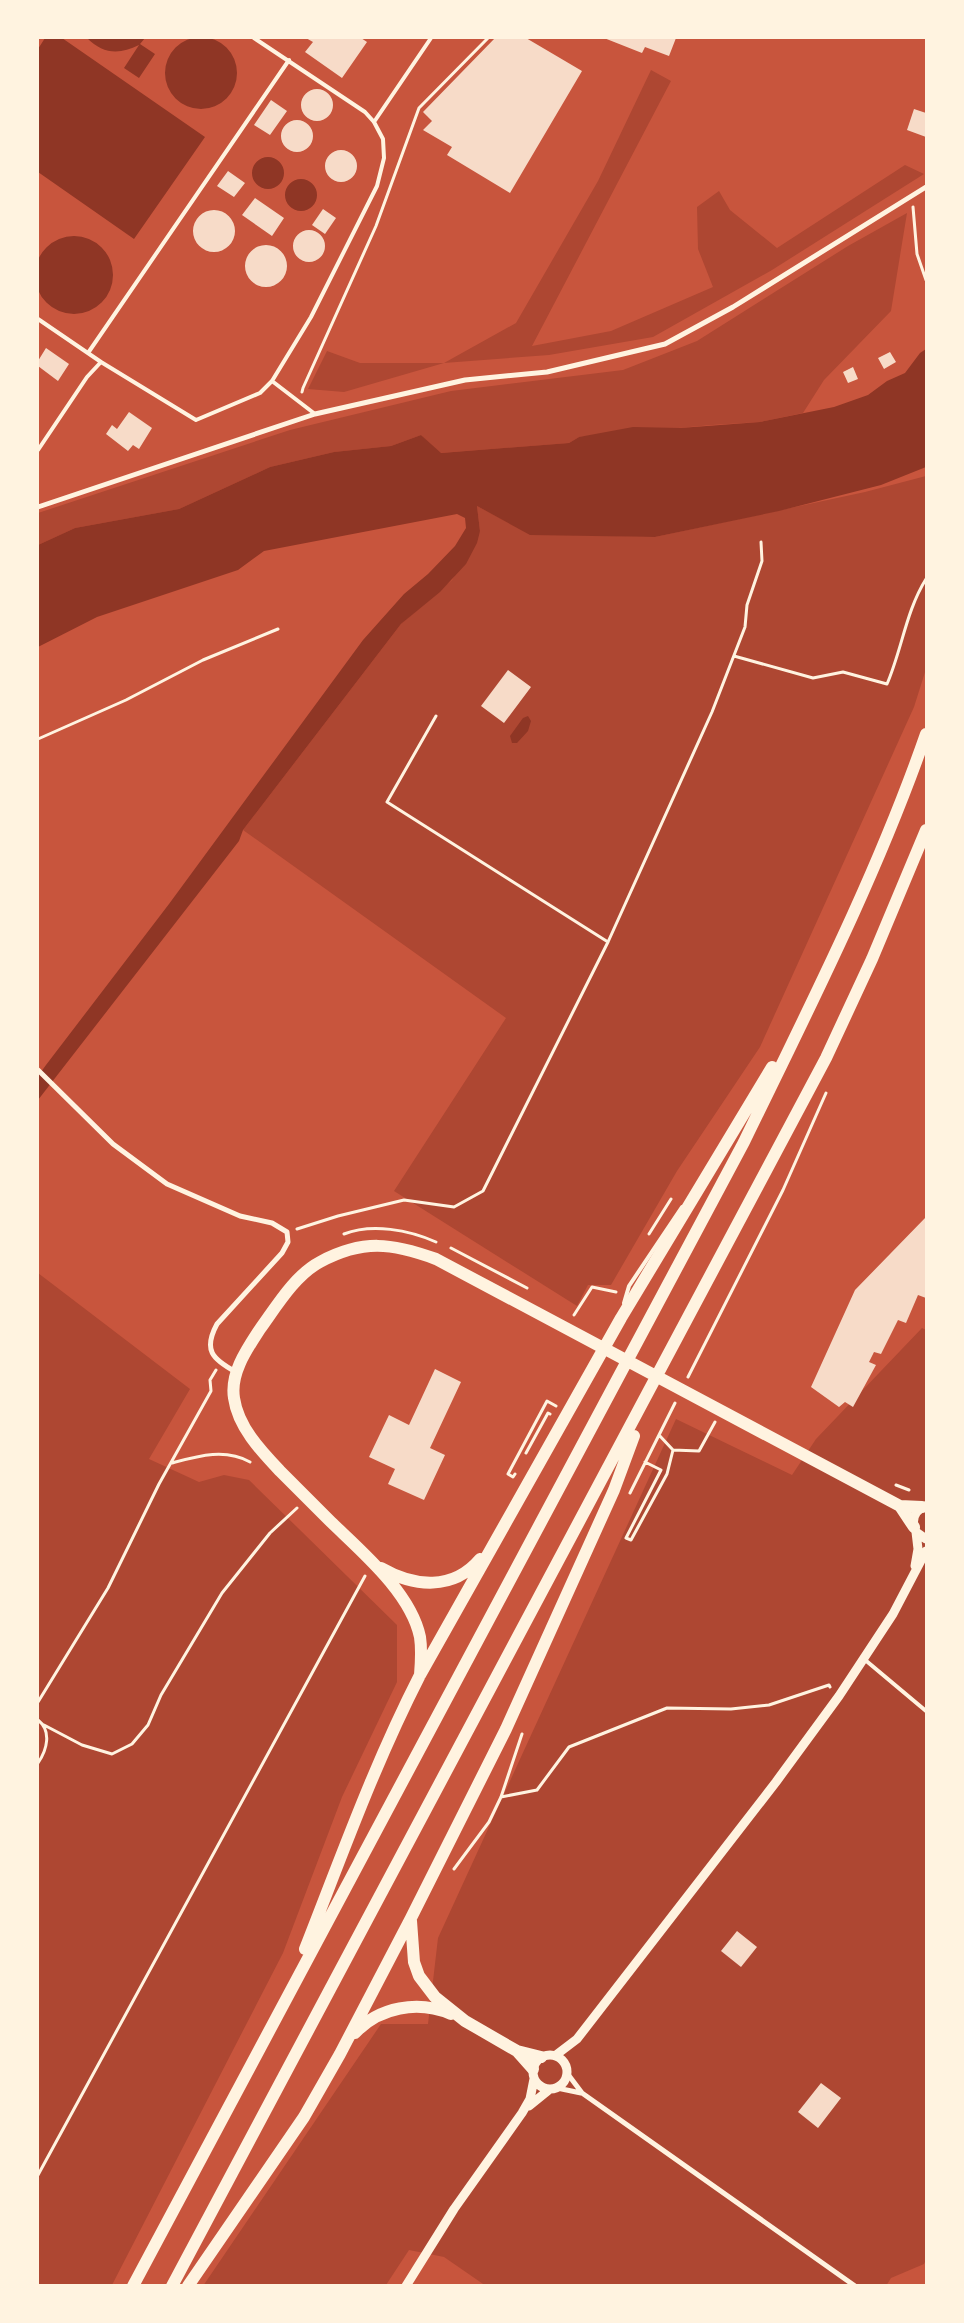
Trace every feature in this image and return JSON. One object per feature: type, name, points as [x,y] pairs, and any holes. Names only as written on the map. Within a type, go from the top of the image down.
[{"type":"highway","points":[[133,2286],[739,1150],[814,999],[884,848],[926,734]]},
{"type":"highway","points":[[172,2286],[648,1396],[826,1058],[872,959],[926,830]]},
{"type":"highway","points":[[285,2001],[368,1784],[420,1675],[620,1320],[814,999]]},
{"type":"highway","points":[[420,1675],[420,1636],[410,1612],[400,1595],[372,1562],[293,1484],[252,1438],[242,1422],[234,1397],[237,1372],[246,1350],[293,1286],[315,1265],[336,1254],[360,1246],[385,1245],[412,1250],[436,1259],[900,1506],[924,1506]]},
{"type":"highway","points":[[188,2286],[304,2117],[340,2054],[411,1918],[506,1729],[614,1490],[648,1396]]},
{"type":"highway","points":[[900,1506],[915,1529]]},
{"type":"highway","points":[[372,1562],[403,1579],[418,1583],[444,1583],[465,1572],[493,1544]]},
{"type":"highway","points":[[411,1918],[411,1942],[414,1962],[419,1976],[435,1997],[465,2021],[517,2051],[541,2057]]},
{"type":"highway","points":[[340,2054],[362,2026],[377,2016],[400,2008],[427,2007],[465,2021]]},
{"type":"highway","points":[[517,2051],[534,2074]]},
{"type":"street","points":[[38,507],[315,414],[465,380],[547,372],[666,344],[733,307],[926,188]]},
{"type":"street","points":[[38,1070],[113,1144],[167,1184],[240,1216],[272,1223],[287,1232],[288,1242],[282,1253],[216,1324],[209,1337],[211,1350],[216,1360],[237,1372]]},
{"type":"street","points":[[914,1574],[918,1549],[914,1516],[924,1506]]},
{"type":"street","points":[[915,1529],[926,1539]]},
{"type":"street","points":[[856,2286],[582,2093],[567,2073],[565,2063],[577,2038],[776,1782],[839,1696],[893,1614],[926,1551]]},
{"type":"street","points":[[406,2286],[454,2208],[522,2113],[530,2099],[534,2074],[541,2057],[556,2055],[577,2038]]},
{"type":"street","points":[[556,2055],[565,2063]]},
{"type":"street","points":[[522,2113],[553,2088],[564,2082],[567,2073]]},
{"type":"street","points":[[534,2074],[540,2086],[582,2093]]},
{"type":"lane","points":[[38,318],[101,362],[196,420],[260,393],[272,381],[311,317],[377,186],[384,158],[383,139],[374,122],[364,112],[254,38]]},
{"type":"lane","points":[[374,122],[432,38]]},
{"type":"lane","points":[[88,352],[289,60]]},
{"type":"lane","points":[[38,450],[87,377],[101,362]]},
{"type":"lane","points":[[272,381],[315,414]]},
{"type":"lane","points":[[864,1659],[926,1711]]},
{"type":"path","points":[[302,405],[303,388],[376,226],[419,108],[488,38]]},
{"type":"path","points":[[913,196],[917,254],[926,280]]},
{"type":"path","points":[[287,1232],[338,1216],[404,1200],[454,1207],[482,1191],[608,942],[712,712],[746,627],[747,605],[762,561],[761,542]]},
{"type":"path","points":[[734,656],[813,678],[843,672],[887,684],[898,657],[907,621],[926,579]]},
{"type":"path","points":[[38,739],[126,700],[203,660],[278,630]]},
{"type":"path","points":[[436,716],[388,802],[608,942]]},
{"type":"path","points":[[341,1235],[368,1229],[388,1230],[409,1233],[438,1242]]},
{"type":"path","points":[[445,1246],[534,1292]]},
{"type":"path","points":[[574,1314],[592,1287],[616,1292]]},
{"type":"path","points":[[566,1310],[581,1318]]},
{"type":"path","points":[[684,1386],[692,1369]]},
{"type":"path","points":[[38,1702],[108,1588],[171,1463],[211,1391],[210,1380],[213,1375]]},
{"type":"path","points":[[628,1497],[676,1402]]},
{"type":"path","points":[[554,1416],[548,1413],[523,1461],[556,1406]]},
{"type":"path","points":[[510,1486],[518,1469],[513,1477],[508,1474],[543,1409]]},
{"type":"path","points":[[659,1435],[673,1450],[700,1451],[715,1423]]},
{"type":"path","points":[[661,1470],[626,1538],[631,1540],[667,1474],[673,1450]]},
{"type":"path","points":[[171,1463],[200,1455],[220,1454],[243,1458],[257,1466]]},
{"type":"path","points":[[38,1720],[82,1745],[112,1754],[132,1744],[148,1725],[161,1696],[222,1593],[270,1533],[299,1507],[286,1491],[293,1484]]},
{"type":"path","points":[[38,2175],[365,1576]]},
{"type":"path","points":[[501,1797],[537,1790],[569,1747],[668,1708],[731,1709],[769,1705],[828,1685],[839,1696]]},
{"type":"path","points":[[38,1764],[46,1745],[47,1734],[44,1725]]},
{"type":"path","points":[[454,1870],[489,1822],[501,1797],[523,1728]]},
{"type":"shaded area","points":[[208,37],[227,47],[235,59],[237,73],[235,87],[227,99],[215,107],[194,109],[175,99],[167,87],[165,66],[175,47],[187,39]]},
{"type":"shaded area","points":[[45,38],[62,38],[205,137],[134,239],[38,172],[38,49]]},
{"type":"shaded area","points":[[87,38],[145,38],[140,44],[155,54],[139,78],[124,68],[139,45],[125,50],[112,51],[99,47]]},
{"type":"shaded area","points":[[651,70],[671,81],[532,346],[611,331],[713,287],[698,249],[697,207],[719,191],[730,210],[777,248],[905,165],[924,174],[772,270],[653,337],[549,355],[444,363],[516,323],[598,181]]},
{"type":"shaded area","points":[[268,157],[279,162],[284,173],[279,184],[268,189],[257,184],[252,173],[257,162]]},
{"type":"shaded area","points":[[301,179],[312,184],[317,195],[312,206],[301,211],[290,206],[285,195],[290,184]]},
{"type":"shaded area","points":[[907,213],[891,311],[824,380],[803,413],[760,422],[579,437],[569,443],[440,453],[421,435],[391,446],[334,452],[270,467],[179,509],[75,528],[38,545],[38,513],[290,430],[451,391],[623,370],[697,341],[848,246]]},
{"type":"shaded area","points":[[74,236],[89,239],[106,253],[110,260],[113,275],[110,290],[96,307],[89,311],[74,314],[59,311],[42,297],[38,290],[35,275],[38,260],[52,243],[59,239]]},
{"type":"shaded area","points":[[926,349],[926,467],[881,485],[779,511],[655,537],[530,535],[477,506],[480,531],[477,543],[466,564],[440,592],[401,624],[243,830],[239,841],[38,1100],[38,1076],[169,904],[363,640],[404,594],[428,574],[455,546],[466,528],[465,518],[457,514],[264,551],[238,570],[97,617],[38,647],[38,545],[75,528],[179,509],[270,467],[334,452],[391,446],[421,435],[441,453],[569,443],[579,437],[633,427],[680,428],[760,422],[834,407],[868,395],[887,381],[905,373],[920,353]]},
{"type":"shaded area","points":[[327,351],[360,363],[444,363],[344,392],[308,389]]},
{"type":"shaded area","points":[[926,476],[926,669],[914,707],[760,1047],[677,1171],[611,1285],[588,1285],[577,1306],[394,1191],[506,1018],[243,830],[401,624],[452,580],[480,531],[477,506],[530,534],[655,537],[865,492]]},
{"type":"shaded area","points":[[528,716],[531,721],[528,731],[517,743],[512,743],[510,736],[523,718]]},
{"type":"shaded area","points":[[38,1273],[190,1389],[149,1459],[199,1482],[224,1475],[249,1480],[397,1625],[397,1682],[342,1797],[283,1953],[112,2285],[38,2285]]},
{"type":"shaded area","points":[[922,1328],[926,1330],[926,2260],[924,2264],[891,2278],[886,2286],[486,2286],[444,2257],[409,2250],[386,2285],[203,2286],[381,2024],[428,2024],[438,1938],[676,1419],[792,1475],[816,1439]]},
{"type":"building","points":[[306,38],[361,38],[367,42],[342,78],[305,52],[313,42]]},
{"type":"building","points":[[495,38],[526,38],[582,71],[510,193],[447,155],[452,147],[423,130],[432,121],[423,112]]},
{"type":"building","points":[[604,38],[676,38],[669,56],[645,47],[642,53]]},
{"type":"building","points":[[317,89],[323,90],[328,94],[332,99],[332,111],[328,116],[323,120],[317,121],[311,120],[306,116],[302,111],[301,105],[302,99],[306,94],[311,90]]},
{"type":"building","points":[[271,100],[287,111],[270,135],[254,125]]},
{"type":"building","points":[[914,109],[926,113],[926,137],[907,130]]},
{"type":"building","points":[[297,120],[303,121],[308,125],[312,130],[312,142],[308,147],[303,151],[297,152],[291,151],[286,147],[282,142],[281,136],[282,130],[286,125],[291,121]]},
{"type":"building","points":[[341,150],[352,155],[357,166],[352,177],[341,182],[330,177],[325,166],[330,155]]},
{"type":"building","points":[[228,171],[245,183],[234,197],[217,186]]},
{"type":"building","points":[[255,198],[284,218],[272,236],[242,215]]},
{"type":"building","points":[[323,209],[336,218],[325,234],[312,225]]},
{"type":"building","points":[[214,210],[229,216],[235,231],[229,246],[214,252],[199,246],[193,231],[199,216]]},
{"type":"building","points":[[309,230],[320,235],[325,246],[320,257],[309,262],[298,257],[293,246],[298,235]]},
{"type":"building","points":[[266,245],[281,251],[287,266],[281,281],[266,287],[251,281],[245,266],[251,251]]},
{"type":"building","points":[[46,348],[69,364],[58,381],[38,366],[38,361]]},
{"type":"building","points":[[890,352],[896,362],[884,369],[878,358]]},
{"type":"building","points":[[853,367],[858,379],[848,383],[843,372]]},
{"type":"building","points":[[129,412],[152,428],[139,449],[133,445],[128,451],[106,434],[112,425],[117,429]]},
{"type":"building","points":[[508,670],[531,687],[504,723],[481,706]]},
{"type":"building","points":[[926,1217],[926,1298],[918,1295],[906,1323],[898,1320],[881,1354],[874,1352],[869,1362],[876,1365],[853,1407],[845,1402],[839,1407],[811,1387],[855,1290]]},
{"type":"building","points":[[435,1369],[461,1382],[430,1448],[445,1455],[424,1500],[388,1484],[395,1469],[369,1457],[389,1415],[409,1425]]},
{"type":"building","points":[[737,1931],[757,1947],[741,1967],[721,1951]]},
{"type":"building","points":[[821,2083],[841,2098],[818,2128],[798,2112]]}]
